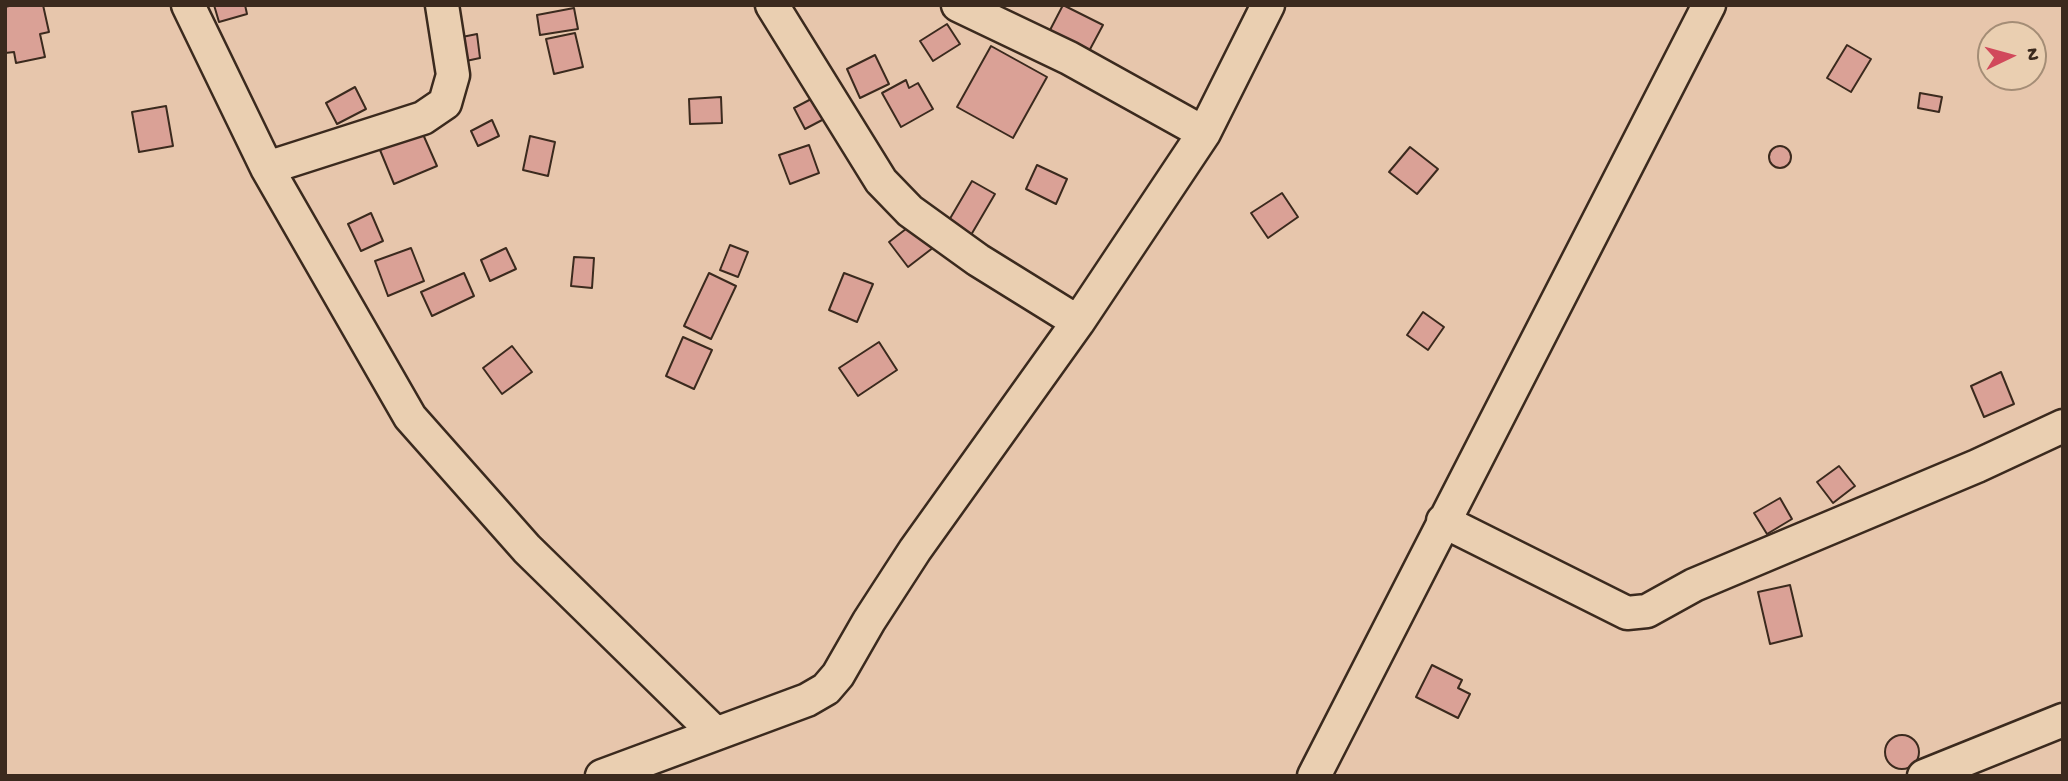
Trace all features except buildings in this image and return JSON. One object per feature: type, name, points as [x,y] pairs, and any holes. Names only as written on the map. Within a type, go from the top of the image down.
[{"type":"street","points":[[188,5],[267,168],[410,417],[527,549],[715,733]]},
{"type":"street","points":[[267,168],[423,118],[445,103],[453,75],[442,5]]},
{"type":"street","points":[[772,5],[881,181],[910,211],[978,260],[1078,322]]},
{"type":"street","points":[[958,5],[1069,58],[1205,133]]},
{"type":"street","points":[[602,776],[807,700],[826,689],[838,675],[915,550],[1078,322],[1205,133],[1268,5]]},
{"type":"street","points":[[1314,776],[1709,5]]},
{"type":"street","points":[[1443,521],[1627,613],[1647,611],[1694,585],[1977,466],[2063,426]]},
{"type":"street","points":[[1924,776],[2063,720]]}]
